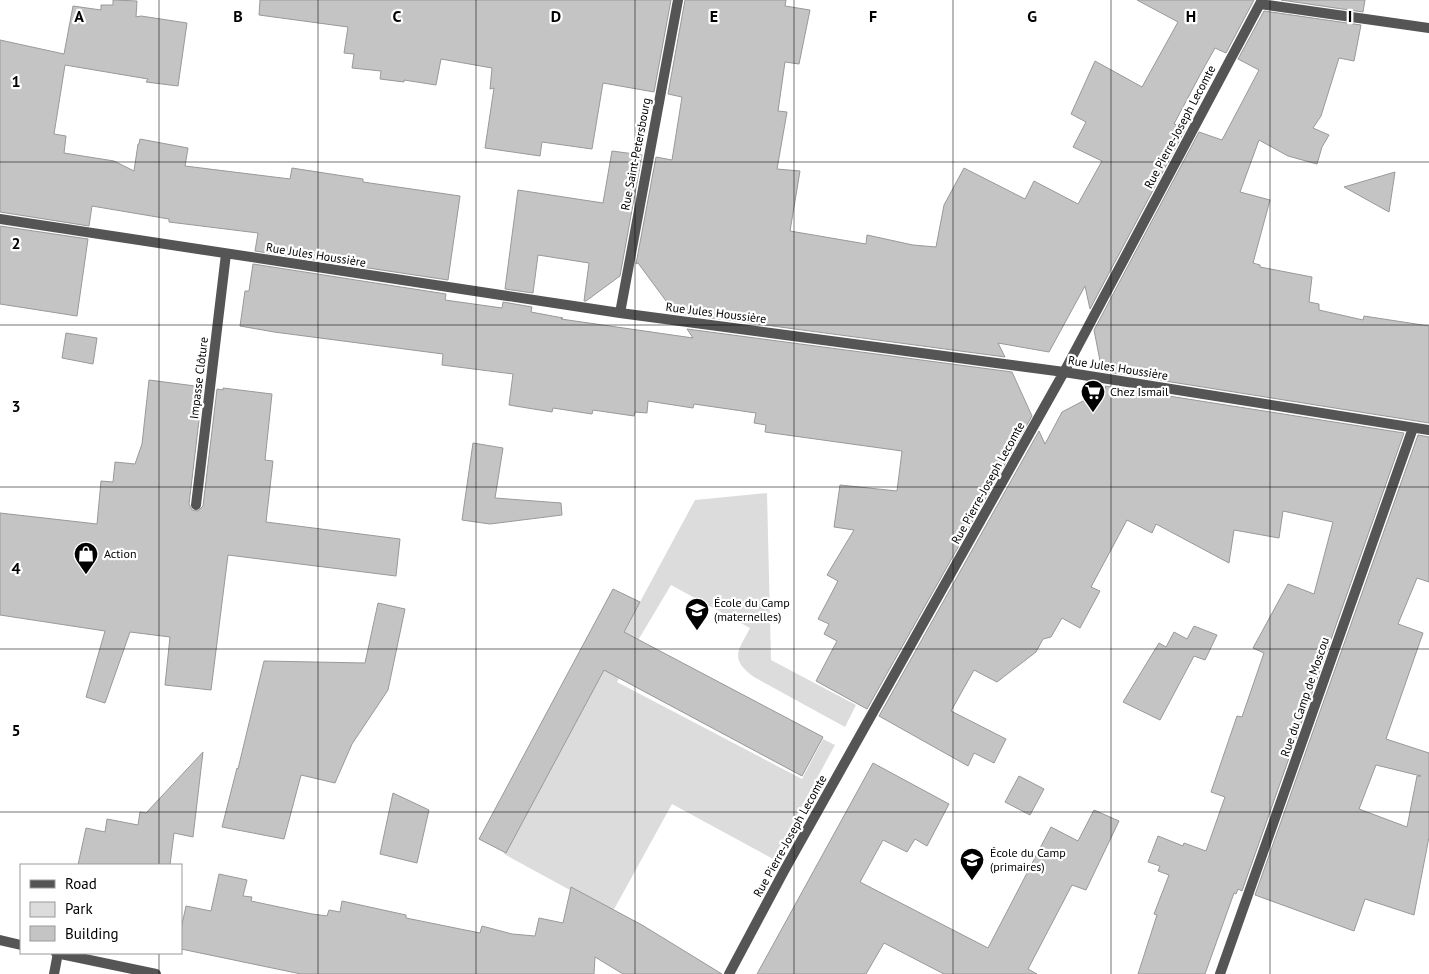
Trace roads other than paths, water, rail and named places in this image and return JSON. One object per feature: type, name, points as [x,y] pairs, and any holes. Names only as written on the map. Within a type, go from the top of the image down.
[{"type":"street","name":"Rue Saint-Petersbourg","points":[[620,313],[678,0]]},
{"type":"street","points":[[1260,2],[1429,28]]},
{"type":"street","name":"Rue Pierre-Joseph Lecomte","points":[[729,974],[784,871],[1064,372],[1260,2]]},
{"type":"street","name":"Rue Jules Houssière","points":[[0,220],[620,313],[1064,372],[1429,430]]},
{"type":"street","name":"Impasse Clôture","points":[[196,504],[226,254]]},
{"type":"street","name":"Rue du Camp de Moscou","points":[[1220,974],[1413,428]]},
{"type":"street","points":[[0,940],[20,945]]},
{"type":"street","points":[[54,974],[57,954]]},
{"type":"street","points":[[62,954],[156,974]]},
{"type":"place","name":"Chez Ismail","points":[[1093,413]]},
{"type":"place","name":"Action","points":[[86,575]]},
{"type":"place","name":"École du Camp (maternelles)","points":[[697,631]]},
{"type":"place","name":"École du Camp (primaires)","points":[[972,881]]}]
